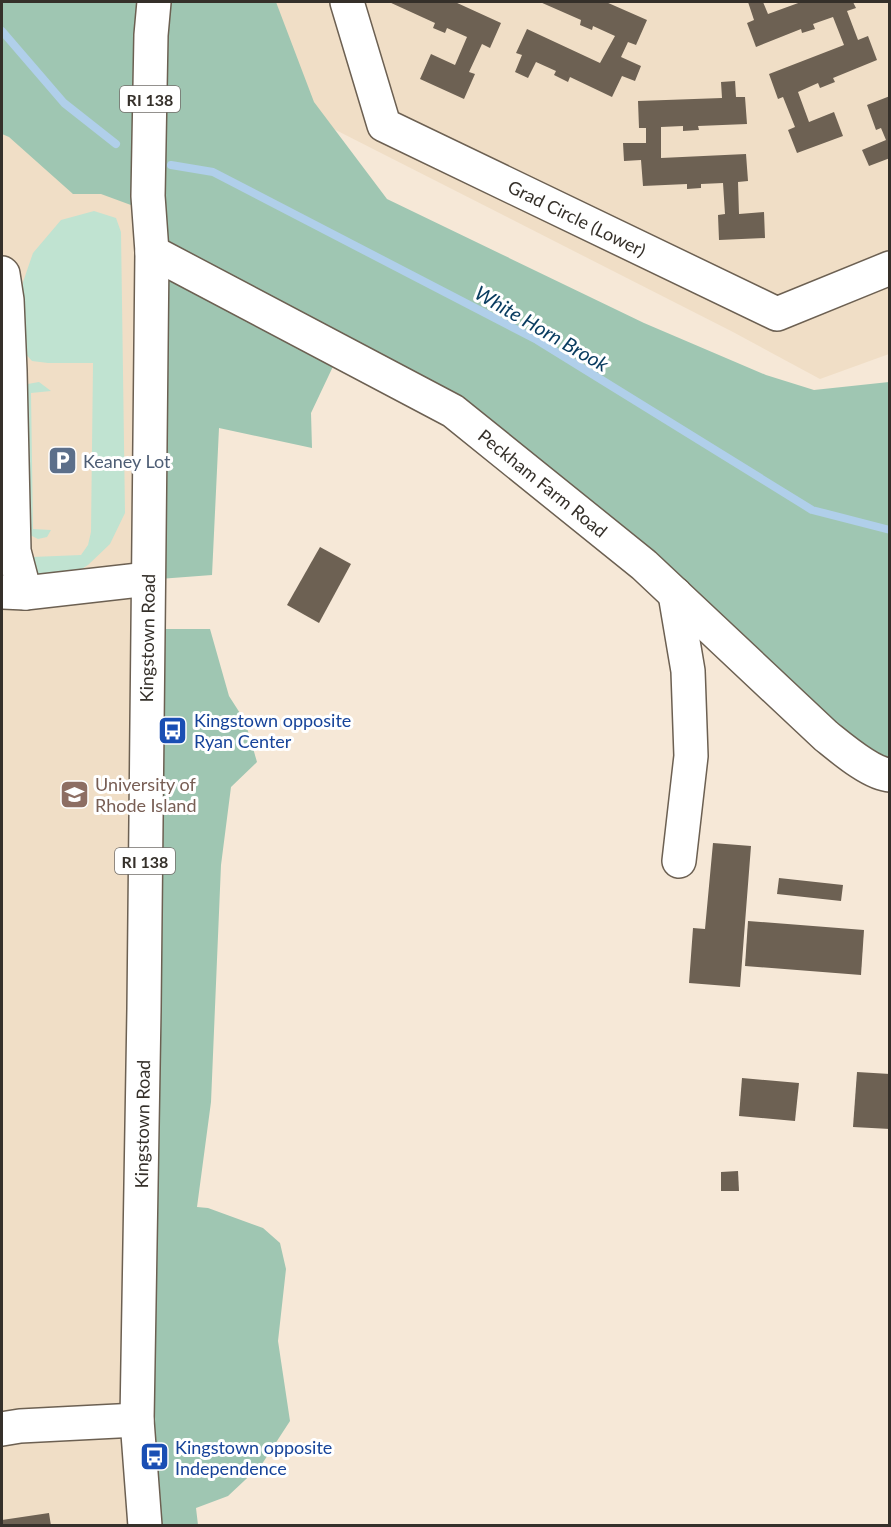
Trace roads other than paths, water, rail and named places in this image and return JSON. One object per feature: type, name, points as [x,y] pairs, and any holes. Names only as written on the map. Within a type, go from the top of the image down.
[{"type":"street","name":"Kingstown Road","points":[[145,1526],[137,1420],[144,1020],[152,252],[148,196],[151,35],[154,2]]},
{"type":"street","name":"Grad Circle (Lower)","points":[[347,2],[384,125],[777,314],[890,268]]},
{"type":"street","name":"Peckham Farm Road","points":[[152,252],[453,411],[644,565],[826,736],[854,758],[883,775],[890,775]]},
{"type":"street","points":[[2,273],[7,300],[10,371],[13,593],[148,579]]},
{"type":"street","points":[[675,594],[688,671],[691,756],[679,861]]},
{"type":"street","points":[[2,1429],[137,1420]]},
{"type":"waterway","name":"White Horn Brook","points":[[2,31],[64,103],[116,144]]},
{"type":"waterway","name":"White Horn Brook","points":[[171,165],[213,172],[537,340],[812,510],[890,530]]},
{"type":"place","name":"Keaney Lot","points":[[62,461]]},
{"type":"place","name":"Kingstown opposite Ryan Center","points":[[173,730]]},
{"type":"place","name":"University of Rhode Island","points":[[74,794]]},
{"type":"place","name":"Kingstown opposite Independence","points":[[154,1457]]}]
